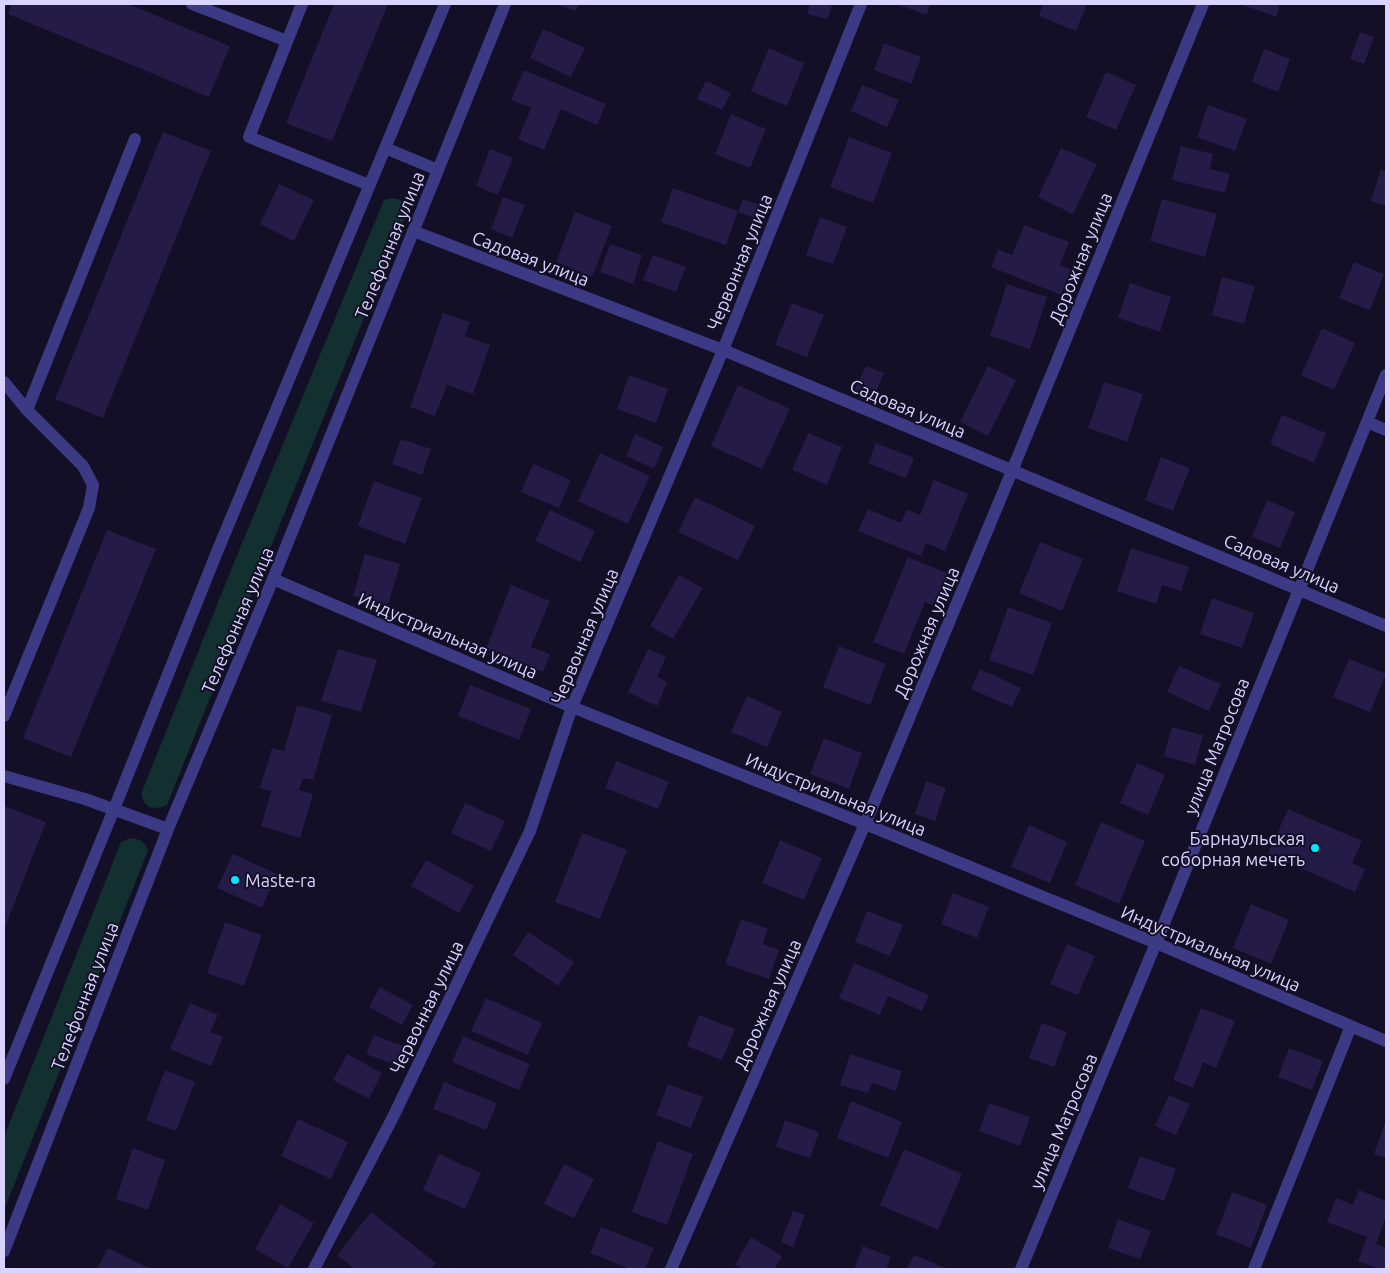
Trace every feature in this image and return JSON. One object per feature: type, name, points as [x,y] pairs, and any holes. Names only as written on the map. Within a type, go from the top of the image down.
[{"type":"street","points":[[192,4],[287,41]]},
{"type":"street","points":[[302,4],[249,137],[369,185]]},
{"type":"street","points":[[4,1079],[216,552],[446,4]]},
{"type":"street","name":"Телефонная улица","points":[[4,1251],[168,829],[273,579],[505,4]]},
{"type":"street","name":"Червонная улица","points":[[314,1269],[394,1115],[530,831],[572,707],[723,350],[861,4]]},
{"type":"street","name":"Дорожная улица","points":[[671,1269],[865,824],[1203,4]]},
{"type":"street","points":[[27,410],[135,139]]},
{"type":"street","points":[[385,148],[438,170]]},
{"type":"street","name":"Садовая улица","points":[[413,231],[723,350],[1386,626]]},
{"type":"street","name":"улица Матросова","points":[[1020,1269],[1156,943],[1386,374]]},
{"type":"street","points":[[4,382],[27,410],[83,466],[93,485],[89,508],[4,716]]},
{"type":"street","points":[[1367,422],[1386,430]]},
{"type":"street","name":"Индустриальная улица","points":[[273,579],[572,707],[1156,943],[1386,1041]]},
{"type":"street","points":[[4,776],[85,799],[168,829]]},
{"type":"street","points":[[1254,1269],[1352,1026]]},
{"type":"green space","points":[[392,198],[402,201],[409,208],[167,805],[158,808],[148,806],[141,794],[233,565],[384,200]]},
{"type":"green space","points":[[130,838],[142,841],[148,851],[4,1210],[4,1137],[121,842]]},
{"type":"building","points":[[12,4],[128,4],[230,46],[209,97],[8,14]]},
{"type":"building","points":[[334,4],[388,4],[332,141],[286,123]]},
{"type":"building","points":[[556,4],[579,4],[576,11]]},
{"type":"building","points":[[810,4],[832,4],[828,19],[807,14]]},
{"type":"building","points":[[897,4],[931,4],[926,15]]},
{"type":"building","points":[[1043,4],[1087,4],[1076,31],[1039,16]]},
{"type":"building","points":[[1240,4],[1280,4],[1276,17]]},
{"type":"building","points":[[543,29],[585,48],[571,77],[530,58]]},
{"type":"building","points":[[1360,32],[1374,37],[1364,64],[1350,59]]},
{"type":"building","points":[[884,43],[921,57],[911,84],[874,70]]},
{"type":"building","points":[[769,48],[804,63],[787,106],[751,91]]},
{"type":"building","points":[[1264,49],[1290,59],[1278,92],[1252,82]]},
{"type":"building","points":[[524,70],[606,104],[597,125],[561,109],[544,150],[518,139],[531,108],[511,100]]},
{"type":"building","points":[[1106,72],[1136,85],[1116,130],[1086,117]]},
{"type":"building","points":[[706,81],[731,93],[722,110],[697,99]]},
{"type":"building","points":[[862,85],[899,100],[887,127],[851,111]]},
{"type":"building","points":[[1208,105],[1247,119],[1235,151],[1197,137]]},
{"type":"building","points":[[731,114],[766,129],[750,168],[715,154]]},
{"type":"building","points":[[163,132],[211,151],[103,418],[55,399]]},
{"type":"building","points":[[849,137],[892,153],[873,203],[830,187]]},
{"type":"building","points":[[1181,146],[1213,154],[1210,169],[1230,174],[1225,193],[1172,180]]},
{"type":"building","points":[[1061,148],[1097,164],[1073,214],[1038,197]]},
{"type":"building","points":[[490,149],[513,158],[498,195],[476,186]]},
{"type":"building","points":[[1381,169],[1386,171],[1386,206],[1371,201]]},
{"type":"building","points":[[279,184],[314,200],[294,241],[260,224]]},
{"type":"building","points":[[673,188],[738,211],[726,245],[661,222]]},
{"type":"building","points":[[503,197],[525,205],[512,238],[491,229]]},
{"type":"building","points":[[743,199],[768,208],[762,221],[738,212]]},
{"type":"building","points":[[1162,199],[1217,214],[1205,257],[1150,241]]},
{"type":"building","points":[[575,212],[612,226],[592,277],[556,262]]},
{"type":"building","points":[[820,217],[847,227],[833,264],[806,255]]},
{"type":"building","points":[[1024,225],[1069,242],[1060,265],[1071,269],[1061,295],[991,267],[998,249],[1012,255]]},
{"type":"building","points":[[610,244],[642,255],[633,284],[600,272]]},
{"type":"building","points":[[653,255],[686,267],[676,292],[643,280]]},
{"type":"building","points":[[1354,262],[1384,274],[1370,310],[1339,298]]},
{"type":"building","points":[[1222,277],[1255,286],[1244,324],[1212,315]]},
{"type":"building","points":[[1130,283],[1171,297],[1160,332],[1118,318]]},
{"type":"building","points":[[1007,284],[1047,297],[1030,349],[990,336]]},
{"type":"building","points":[[792,303],[824,315],[807,357],[775,345]]},
{"type":"building","points":[[443,313],[470,322],[465,336],[490,345],[473,394],[447,385],[435,416],[410,407]]},
{"type":"building","points":[[1322,328],[1355,343],[1334,390],[1301,375]]},
{"type":"building","points":[[866,366],[884,373],[873,399],[854,391]]},
{"type":"building","points":[[988,366],[1016,380],[988,436],[960,422]]},
{"type":"building","points":[[629,375],[668,389],[656,423],[617,409]]},
{"type":"building","points":[[1104,382],[1143,394],[1127,442],[1088,428]]},
{"type":"building","points":[[738,385],[790,409],[762,469],[711,446]]},
{"type":"building","points":[[1282,415],[1326,433],[1314,463],[1270,444]]},
{"type":"building","points":[[808,433],[842,447],[827,485],[792,470]]},
{"type":"building","points":[[635,434],[663,447],[654,469],[626,456]]},
{"type":"building","points":[[401,439],[431,449],[422,475],[392,464]]},
{"type":"building","points":[[876,443],[914,458],[906,478],[868,463]]},
{"type":"building","points":[[600,453],[650,476],[628,524],[578,501]]},
{"type":"building","points":[[1161,457],[1190,468],[1173,511],[1145,500]]},
{"type":"building","points":[[533,464],[571,480],[559,508],[521,492]]},
{"type":"building","points":[[934,480],[968,494],[945,551],[926,543],[921,556],[858,531],[868,509],[901,523],[907,509],[920,515]]},
{"type":"building","points":[[374,481],[422,498],[405,544],[358,526]]},
{"type":"building","points":[[695,497],[755,526],[738,560],[678,532]]},
{"type":"building","points":[[1267,500],[1295,512],[1280,548],[1252,537]]},
{"type":"building","points":[[550,510],[595,531],[580,562],[535,541]]},
{"type":"building","points":[[107,530],[156,549],[71,757],[23,738]]},
{"type":"building","points":[[1040,542],[1083,559],[1062,611],[1019,593]]},
{"type":"building","points":[[1131,548],[1189,567],[1181,591],[1162,585],[1156,604],[1117,591]]},
{"type":"building","points":[[365,554],[400,564],[388,605],[353,596]]},
{"type":"building","points":[[908,557],[955,576],[941,609],[925,602],[904,654],[873,642]]},
{"type":"building","points":[[679,575],[703,588],[673,639],[650,626]]},
{"type":"building","points":[[511,585],[550,601],[531,647],[550,654],[543,672],[486,649]]},
{"type":"building","points":[[1212,598],[1254,613],[1242,648],[1200,634]]},
{"type":"building","points":[[1008,607],[1052,623],[1033,675],[989,660]]},
{"type":"building","points":[[839,646],[886,664],[870,705],[823,687]]},
{"type":"building","points":[[338,649],[377,660],[361,712],[321,701]]},
{"type":"building","points":[[648,649],[666,657],[657,677],[667,682],[657,706],[628,692]]},
{"type":"building","points":[[1349,659],[1386,674],[1370,712],[1333,697]]},
{"type":"building","points":[[1179,666],[1221,684],[1209,711],[1167,692]]},
{"type":"building","points":[[980,669],[1021,688],[1012,707],[971,689]]},
{"type":"building","points":[[470,685],[531,709],[519,740],[458,716]]},
{"type":"building","points":[[747,696],[782,712],[767,747],[731,732]]},
{"type":"building","points":[[297,705],[332,715],[313,780],[303,778],[299,790],[313,794],[300,838],[261,826],[271,791],[260,788],[272,748],[284,751]]},
{"type":"building","points":[[1172,727],[1203,735],[1195,765],[1164,756]]},
{"type":"building","points":[[824,738],[862,753],[849,789],[810,774]]},
{"type":"building","points":[[616,761],[669,782],[658,809],[605,788]]},
{"type":"building","points":[[1137,763],[1165,775],[1148,815],[1120,803]]},
{"type":"building","points":[[926,781],[946,788],[935,821],[915,814]]},
{"type":"building","points":[[465,803],[505,821],[491,851],[451,833]]},
{"type":"building","points":[[4,806],[46,822],[4,930]]},
{"type":"building","name":"Барнаульская соборная мечеть","points":[[1288,809],[1362,841],[1352,863],[1365,869],[1355,892],[1268,854]]},
{"type":"building","points":[[1101,822],[1145,841],[1119,904],[1075,885]]},
{"type":"building","points":[[1029,825],[1067,842],[1050,883],[1011,867]]},
{"type":"building","points":[[582,833],[627,850],[600,919],[555,902]]},
{"type":"building","points":[[780,840],[822,858],[804,900],[762,883]]},
{"type":"building","points":[[233,854],[277,874],[262,908],[217,888]]},
{"type":"building","points":[[426,860],[474,886],[459,913],[411,886]]},
{"type":"building","points":[[953,893],[989,907],[977,938],[941,924]]},
{"type":"building","points":[[1251,904],[1289,920],[1271,964],[1233,948]]},
{"type":"building","points":[[867,911],[903,925],[890,956],[855,942]]},
{"type":"building","points":[[741,919],[768,929],[763,944],[779,950],[769,979],[725,964]]},
{"type":"building","points":[[225,922],[262,935],[244,986],[207,973]]},
{"type":"building","points":[[528,932],[574,962],[558,986],[513,955]]},
{"type":"building","points":[[1067,944],[1095,956],[1078,995],[1050,984]]},
{"type":"building","points":[[854,963],[929,995],[922,1011],[888,996],[880,1015],[839,998]]},
{"type":"building","points":[[380,987],[413,1005],[402,1025],[369,1007]]},
{"type":"building","points":[[486,998],[542,1023],[528,1055],[471,1031]]},
{"type":"building","points":[[190,1003],[218,1015],[210,1032],[223,1037],[211,1066],[170,1049]]},
{"type":"building","points":[[1201,1008],[1235,1021],[1216,1068],[1203,1062],[1193,1088],[1173,1080]]},
{"type":"building","points":[[699,1015],[735,1029],[722,1060],[687,1046]]},
{"type":"building","points":[[1042,1023],[1067,1032],[1054,1067],[1029,1058]]},
{"type":"building","points":[[374,1035],[403,1046],[395,1065],[366,1054]]},
{"type":"building","points":[[463,1036],[530,1064],[519,1090],[452,1062]]},
{"type":"building","points":[[1289,1048],[1323,1061],[1312,1090],[1278,1077]]},
{"type":"building","points":[[347,1054],[382,1073],[369,1099],[333,1080]]},
{"type":"building","points":[[850,1054],[902,1071],[896,1091],[872,1083],[868,1093],[840,1085]]},
{"type":"building","points":[[165,1070],[195,1082],[176,1131],[146,1120]]},
{"type":"building","points":[[444,1082],[497,1103],[486,1130],[433,1109]]},
{"type":"building","points":[[668,1084],[703,1097],[691,1128],[656,1115]]},
{"type":"building","points":[[1169,1095],[1190,1104],[1176,1135],[1155,1126]]},
{"type":"building","points":[[851,1101],[902,1122],[888,1158],[837,1138]]},
{"type":"building","points":[[989,1103],[1030,1117],[1020,1146],[979,1131]]},
{"type":"building","points":[[298,1119],[348,1142],[331,1179],[281,1156]]},
{"type":"building","points":[[1386,1119],[1386,1158],[1374,1154]]},
{"type":"building","points":[[785,1120],[819,1132],[810,1158],[776,1147]]},
{"type":"building","points":[[658,1141],[693,1154],[667,1225],[632,1212]]},
{"type":"building","points":[[133,1148],[165,1160],[148,1210],[116,1199]]},
{"type":"building","points":[[904,1149],[962,1174],[938,1230],[880,1205]]},
{"type":"building","points":[[439,1154],[481,1173],[465,1209],[423,1190]]},
{"type":"building","points":[[1140,1156],[1176,1169],[1164,1201],[1128,1188]]},
{"type":"building","points":[[564,1164],[594,1179],[574,1218],[544,1204]]},
{"type":"building","points":[[1359,1190],[1386,1201],[1386,1217],[1376,1244],[1386,1248],[1386,1269],[1379,1269],[1358,1261],[1367,1237],[1327,1222],[1336,1198],[1353,1205]]},
{"type":"building","points":[[1232,1192],[1267,1205],[1251,1248],[1216,1234]]},
{"type":"building","points":[[280,1204],[314,1223],[288,1268],[255,1249]]},
{"type":"building","points":[[793,1211],[805,1215],[793,1247],[781,1242]]},
{"type":"building","points":[[371,1212],[436,1263],[431,1269],[355,1269],[337,1255]]},
{"type":"building","points":[[1118,1219],[1151,1231],[1140,1259],[1108,1248]]},
{"type":"building","points":[[601,1227],[654,1248],[645,1269],[630,1269],[590,1253]]},
{"type":"building","points":[[751,1237],[782,1256],[774,1269],[742,1269],[735,1265]]},
{"type":"building","points":[[863,1246],[891,1257],[886,1269],[854,1269]]},
{"type":"building","points":[[108,1248],[151,1269],[97,1269]]},
{"type":"building","points":[[914,1255],[948,1269],[907,1269]]},
{"type":"place","name":"Барнаульская соборная мечеть","points":[[1315,848]]},
{"type":"place","name":"Maste-ra","points":[[235,880]]}]
